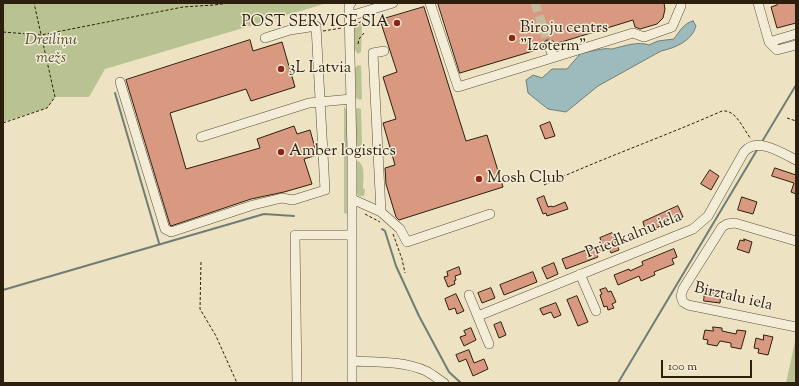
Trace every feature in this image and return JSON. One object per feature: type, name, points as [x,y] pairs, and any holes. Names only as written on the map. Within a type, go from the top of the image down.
[{"type":"street","points":[[350,21],[393,3]]},
{"type":"street","points":[[430,3],[458,87],[633,33],[644,37],[672,27],[681,6]]},
{"type":"street","points":[[758,3],[769,42],[777,50],[796,45]]},
{"type":"street","points":[[348,4],[350,21],[351,99],[352,383]]},
{"type":"street","points":[[120,82],[165,229],[171,232],[253,205],[282,198],[293,200],[325,190],[316,26],[290,30],[265,38]]},
{"type":"street","points":[[769,42],[796,34]]},
{"type":"street","points":[[549,46],[553,57]]},
{"type":"street","points":[[381,212],[373,53],[384,51]]},
{"type":"street","points":[[201,137],[309,102],[351,99]]},
{"type":"street","points":[[758,145],[782,153],[796,160]]},
{"type":"street","name":"Priedkalnu iela","points":[[478,316],[647,247],[683,234],[700,224],[708,216],[744,152],[751,146],[758,145]]},
{"type":"street","points":[[352,199],[381,212],[400,229],[407,242],[490,214]]},
{"type":"street","name":"Birztalu iela","points":[[796,241],[735,223],[727,224],[722,227],[683,289],[681,296],[683,302],[688,305],[796,327]]},
{"type":"street","points":[[297,383],[296,235],[352,235]]},
{"type":"street","name":"Priedkalnu iela","points":[[580,274],[596,311]]},
{"type":"street","points":[[469,295],[489,344]]},
{"type":"street","points":[[352,361],[399,364],[418,368],[427,371],[444,383]]},
{"type":"path","points":[[3,123],[47,108],[55,97],[34,3]]},
{"type":"path","points":[[183,3],[184,7]]},
{"type":"path","points":[[3,32],[41,35],[184,7],[230,3]]},
{"type":"path","points":[[316,32],[332,30],[350,21],[362,22],[368,18]]},
{"type":"path","points":[[544,185],[586,166],[727,110],[733,114],[752,141],[758,145]]},
{"type":"path","points":[[787,118],[796,122]]},
{"type":"path","points":[[366,206],[365,214],[385,224]]},
{"type":"path","points":[[391,231],[402,259],[405,273]]},
{"type":"path","points":[[201,262],[200,309],[216,336],[237,383]]},
{"type":"green space","name":"Dreiliņu mežs","points":[[3,3],[325,3],[105,69],[89,97],[55,97],[47,108],[3,122]]},
{"type":"green space","points":[[362,23],[361,52],[358,54],[355,50],[354,25]]},
{"type":"green space","points":[[358,65],[361,66],[362,99],[360,100],[356,98],[355,68]]},
{"type":"green space","points":[[344,106],[347,111],[347,214],[344,213]]},
{"type":"green space","points":[[357,108],[361,109],[362,145],[358,147],[356,145],[355,110]]},
{"type":"green space","points":[[358,161],[361,163],[363,170],[363,188],[365,190],[364,196],[358,196],[356,190],[356,163]]},
{"type":"green space","points":[[796,337],[796,383],[786,383]]},
{"type":"water","points":[[693,21],[696,26],[691,36],[687,40],[677,46],[661,51],[598,86],[566,112],[548,109],[528,93],[526,80],[533,75],[542,78],[552,69],[567,69],[581,53],[612,49],[626,45],[649,45],[658,41],[674,39],[684,26]]},
{"type":"building","name":"Biroju centrs \"Izoterm\"","points":[[438,3],[664,3],[665,9],[663,18],[657,24],[640,29],[635,27],[633,20],[555,44],[553,41],[547,40],[544,42],[543,48],[460,73]]},
{"type":"building","points":[[777,3],[796,3],[796,23],[777,28],[771,7],[777,5]]},
{"type":"building","points":[[424,7],[466,141],[487,135],[503,187],[399,220],[396,217],[386,184],[385,168],[395,165],[383,123],[396,119],[383,77],[397,72],[380,20]]},
{"type":"building","points":[[250,40],[253,51],[282,42],[295,87],[251,101],[246,89],[170,113],[186,169],[260,148],[257,139],[294,126],[297,134],[310,130],[317,155],[304,159],[312,184],[251,199],[171,226],[126,80]]},
{"type":"building","points":[[550,122],[555,136],[545,139],[540,126]]},
{"type":"building","points":[[775,168],[796,175],[796,194],[791,192],[794,183],[772,176]]},
{"type":"building","points":[[710,170],[719,176],[711,190],[701,184]]},
{"type":"building","points":[[544,196],[548,207],[553,207],[565,202],[568,209],[547,216],[546,213],[543,214],[537,199]]},
{"type":"building","points":[[742,197],[757,202],[753,214],[738,210]]},
{"type":"building","points":[[678,206],[683,217],[646,232],[643,222]]},
{"type":"building","points":[[612,233],[619,250],[611,253],[609,248],[596,253],[598,257],[566,269],[562,259],[602,244],[600,238]]},
{"type":"building","points":[[744,239],[752,242],[749,253],[737,249],[740,240],[744,241]]},
{"type":"building","points":[[674,249],[677,257],[672,259],[674,264],[654,272],[655,275],[641,281],[639,276],[618,285],[614,275],[629,269],[630,271],[643,265],[642,262]]},
{"type":"building","points":[[554,263],[558,274],[547,279],[542,268]]},
{"type":"building","points":[[459,267],[461,274],[455,276],[455,284],[448,287],[444,277],[448,276],[447,272]]},
{"type":"building","points":[[533,272],[537,282],[504,295],[500,285]]},
{"type":"building","points":[[491,288],[495,298],[482,303],[478,293]]},
{"type":"building","points":[[606,288],[608,292],[611,291],[616,302],[612,304],[614,308],[608,310],[607,306],[604,307],[600,295],[602,294],[600,290]]},
{"type":"building","points":[[705,291],[721,293],[720,303],[704,301]]},
{"type":"building","points":[[456,294],[464,311],[457,314],[455,308],[449,310],[445,299]]},
{"type":"building","points":[[577,296],[588,322],[578,326],[567,300]]},
{"type":"building","points":[[556,303],[561,315],[554,318],[551,312],[543,315],[540,309]]},
{"type":"building","points":[[501,322],[506,335],[499,338],[494,325]]},
{"type":"building","points":[[713,327],[722,328],[722,331],[736,334],[737,330],[746,331],[741,349],[731,347],[731,343],[720,341],[717,346],[707,344],[708,340],[703,339],[705,330],[713,331]]},
{"type":"building","points":[[471,328],[476,340],[464,346],[460,337],[466,335],[464,331]]},
{"type":"building","points":[[764,335],[773,337],[768,355],[758,353],[759,349],[754,348],[756,338],[763,340]]},
{"type":"building","points":[[469,350],[474,363],[484,359],[488,369],[473,376],[466,359],[459,362],[456,355]]},
{"type":"waterway","points":[[763,140],[796,85]]},
{"type":"waterway","points":[[115,93],[159,243]]},
{"type":"waterway","points":[[618,383],[757,150]]},
{"type":"waterway","points":[[3,290],[264,214],[294,216]]},
{"type":"waterway","points":[[382,229],[385,231],[396,266],[419,316],[449,372],[461,383]]},
{"type":"tunnel","points":[[535,3],[549,46]]},
{"type":"place","name":"POST SERVICE SIA","points":[[397,23]]},
{"type":"place","name":"Biroju centrs \"Izoterm\"","points":[[512,38]]},
{"type":"place","name":"3L Latvia","points":[[281,69]]},
{"type":"place","name":"Amber logistics","points":[[281,152]]},
{"type":"place","name":"Mosh Club","points":[[479,179]]}]
